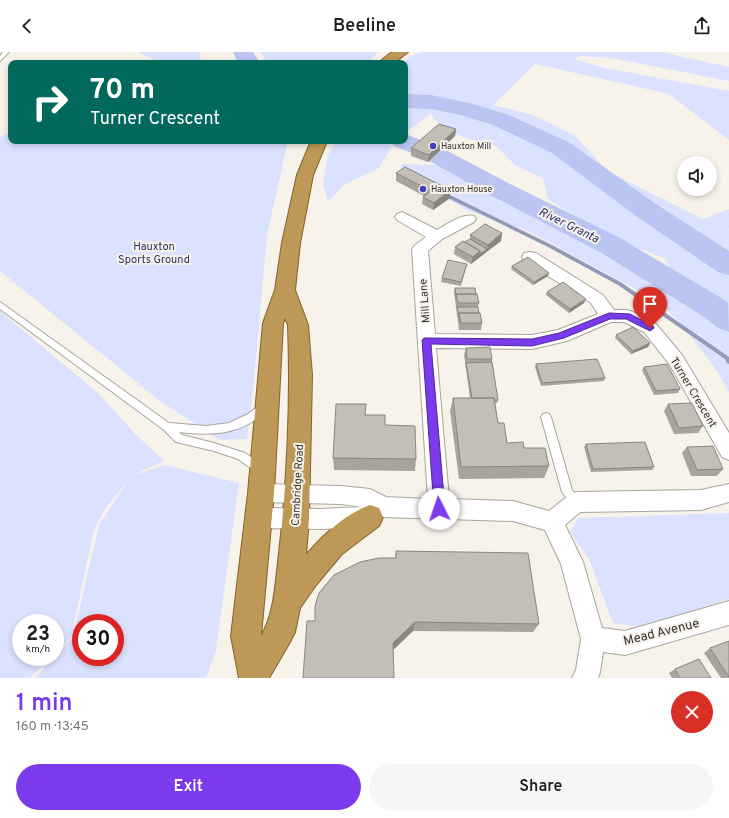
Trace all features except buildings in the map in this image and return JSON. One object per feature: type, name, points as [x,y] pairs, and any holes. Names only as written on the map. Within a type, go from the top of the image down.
[{"type":"highway","points":[[389,60],[401,52]]},
{"type":"highway","name":"Cambridge Road","points":[[254,676],[246,636],[268,404],[273,323],[285,290],[298,204],[305,175],[318,144]]},
{"type":"highway","name":"Cambridge Road","points":[[254,676],[280,632],[287,602],[296,519],[301,375],[298,325],[285,290]]},
{"type":"highway","points":[[287,602],[332,545],[377,512]]},
{"type":"street","points":[[402,217],[438,236],[469,219]]},
{"type":"street","name":"Mill Lane","points":[[438,236],[420,249],[439,509]]},
{"type":"street","points":[[530,257],[597,299],[609,316]]},
{"type":"street","name":"Turner Crescent","points":[[427,340],[532,342],[561,336],[609,316],[627,316],[650,328],[676,360],[729,451]]},
{"type":"street","points":[[260,494],[298,493],[341,495],[370,499],[377,512]]},
{"type":"street","points":[[552,522],[576,502],[701,500],[729,493]]},
{"type":"street","points":[[260,494],[296,519],[377,512],[439,509],[513,511],[552,522],[572,562],[592,639],[588,672],[585,678]]},
{"type":"street","name":"Mead Avenue","points":[[592,639],[625,643],[729,613]]},
{"type":"lane","points":[[0,59],[6,52]]},
{"type":"lane","points":[[0,305],[167,427],[179,439],[214,446],[241,456],[253,463],[260,494]]},
{"type":"lane","points":[[167,427],[209,432],[232,427],[242,424],[253,417],[268,404]]},
{"type":"lane","points":[[546,417],[567,492],[576,502]]},
{"type":"green space","points":[[138,52],[200,52],[201,60],[155,60]]},
{"type":"green space","points":[[260,52],[379,52],[369,60],[266,60]]},
{"type":"green space","points":[[421,52],[661,52],[729,67],[729,81],[611,58],[581,56],[574,59],[605,68],[729,91],[729,140],[673,97],[665,93],[535,64],[493,105],[533,115],[574,135],[609,172],[703,219],[729,209],[729,229],[724,228],[729,230],[729,392],[717,371],[663,304],[523,229],[466,210],[426,186],[401,174],[401,164],[438,165],[461,160],[486,183],[523,192],[586,239],[647,274],[678,280],[664,258],[625,243],[588,225],[548,199],[543,178],[515,165],[496,146],[466,138],[441,127],[431,114],[408,131],[408,60],[406,60],[409,57]]},
{"type":"green space","name":"Hauxton Sports Ground","points":[[8,133],[8,144],[287,144],[267,235],[247,439],[220,440],[160,401],[0,271],[0,137]]},
{"type":"green space","points":[[335,144],[393,144],[379,168],[344,185],[328,202],[323,183],[328,155]]},
{"type":"green space","points":[[0,311],[99,394],[136,435],[164,461],[131,476],[165,465],[239,483],[216,650],[206,678],[35,678],[46,666],[64,666],[64,647],[72,638],[72,666],[124,666],[124,614],[78,614],[99,525],[129,479],[104,510],[94,530],[76,614],[72,614],[71,637],[64,644],[64,614],[12,614],[12,666],[42,666],[30,678],[0,678]]},
{"type":"green space","points":[[729,513],[729,599],[640,627],[613,623],[589,559],[570,532],[578,518]]},
{"type":"waterway","name":"River Granta","points":[[243,52],[247,60]]},
{"type":"waterway","name":"River Granta","points":[[408,101],[431,102],[465,109],[501,120],[561,148],[646,210],[729,265]]},
{"type":"waterway","name":"River Granta","points":[[408,143],[433,153],[501,190],[610,245],[717,310],[729,320]]},
{"type":"waterway","points":[[446,195],[550,246],[620,284],[727,358],[729,362]]},
{"type":"place","name":"Hauxton Mill","points":[[433,146]]},
{"type":"place","name":"Hauxton House","points":[[423,189]]},
{"type":"route","points":[[439,509],[427,340],[532,342],[561,336],[609,316],[627,316],[650,328]]}]
